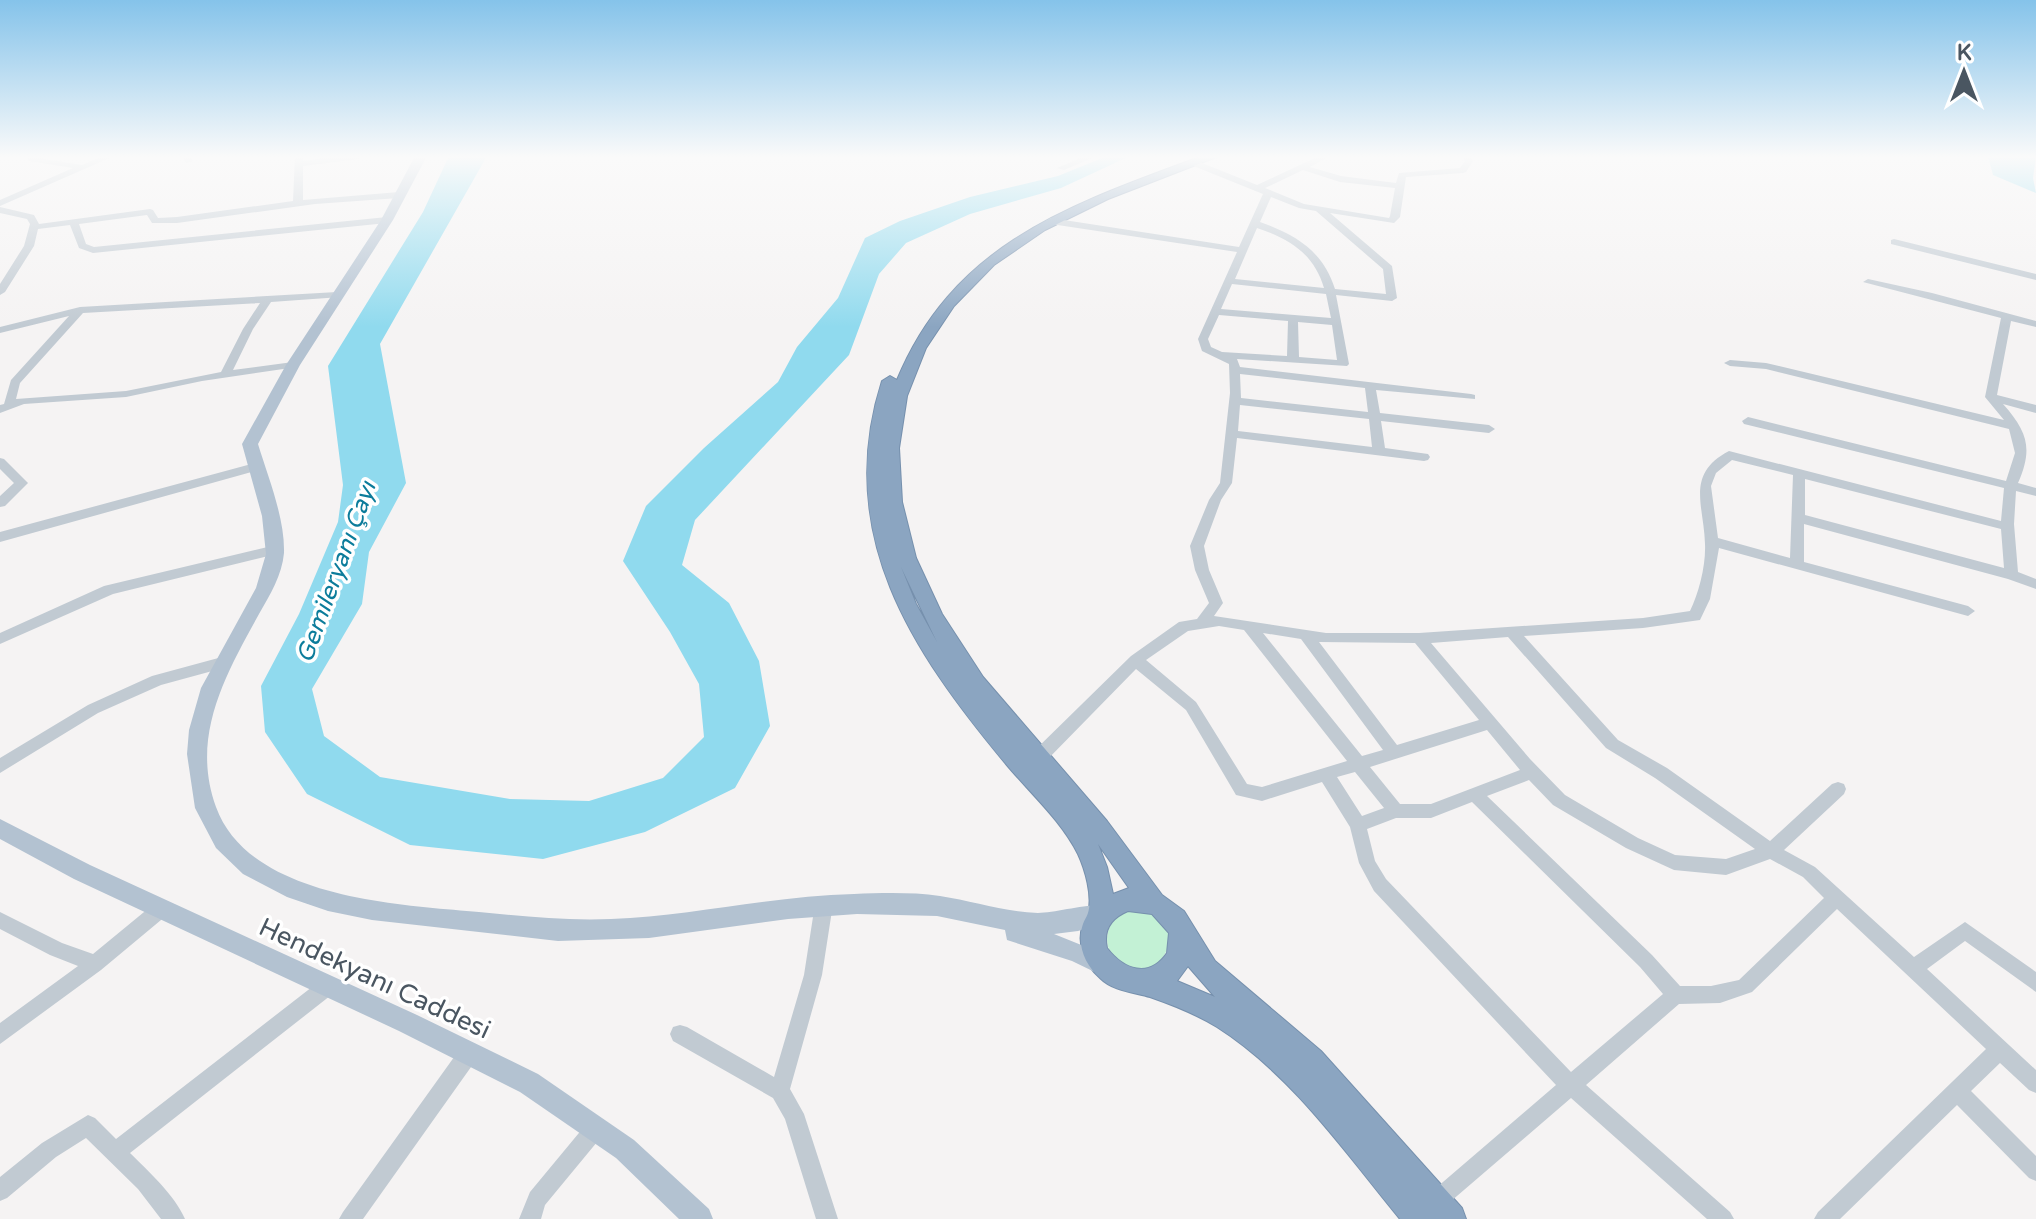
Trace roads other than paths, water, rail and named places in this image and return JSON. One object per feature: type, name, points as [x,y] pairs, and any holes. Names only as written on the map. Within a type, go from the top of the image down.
[{"type":"highway","points":[[1054,213],[985,256],[934,302],[901,354],[878,416],[874,455],[878,502],[888,554],[912,615],[943,669],[1089,845],[1102,890],[1101,914],[1093,939],[1103,965],[1114,975],[1192,999],[1234,1022],[1288,1067],[1436,1213]]},
{"type":"highway","points":[[1070,213],[1051,221],[985,267],[953,297],[924,337],[910,363],[897,400],[889,462],[901,547],[923,596],[958,660],[1099,829],[1152,901],[1175,919],[1204,968],[1310,1060],[1436,1213]]},
{"type":"highway","points":[[1101,914],[1123,900],[1152,901]]},
{"type":"highway","points":[[1143,983],[1171,972],[1183,947],[1182,933]]},
{"type":"main road","points":[[390,213],[293,365],[250,444],[276,550],[270,579],[209,685],[200,713],[198,765],[207,810],[225,844],[256,869],[310,896],[358,909],[422,918],[578,931],[636,928],[824,904],[932,906],[1029,925],[1073,923],[1101,914]]},
{"type":"main road","name":"Hendekyanı Caddesi","points":[[0,828],[161,909],[529,1083],[625,1149],[699,1219]]},
{"type":"main road","points":[[863,904],[971,921],[1033,936],[1103,965]]},
{"type":"street","points":[[0,292],[29,246],[35,227],[31,217],[13,213]]},
{"type":"street","points":[[35,227],[143,213]]},
{"type":"street","points":[[150,213],[155,221],[231,213]]},
{"type":"street","points":[[1201,624],[1216,603],[1202,570],[1197,546],[1215,500],[1226,483],[1235,370],[1234,362],[1206,349],[1203,339],[1256,213]]},
{"type":"street","points":[[1228,281],[1392,298],[1388,268],[1324,213]]},
{"type":"street","points":[[1342,213],[1391,221],[1396,213]]},
{"type":"street","points":[[74,222],[82,246],[93,250],[387,220]]},
{"type":"street","points":[[1051,221],[1242,250]]},
{"type":"street","points":[[1221,354],[1343,364],[1330,280],[1306,248],[1285,233],[1253,223]]},
{"type":"street","points":[[1894,242],[2036,277]]},
{"type":"street","points":[[1868,282],[2036,324]]},
{"type":"street","points":[[0,330],[80,310],[337,295]]},
{"type":"street","points":[[226,374],[266,301]]},
{"type":"street","points":[[5,407],[15,382],[80,310]]},
{"type":"street","points":[[1215,312],[1337,322]]},
{"type":"street","points":[[2007,316],[1991,397],[2014,426],[2022,450],[2019,466],[2010,484],[2005,526],[2012,575]]},
{"type":"street","points":[[1293,318],[1293,360]]},
{"type":"street","points":[[1730,363],[1766,366],[2014,426]]},
{"type":"street","points":[[5,407],[23,401],[126,394],[226,374],[293,365]]},
{"type":"street","points":[[1235,370],[1471,397]]},
{"type":"street","points":[[1370,386],[1379,452]]},
{"type":"street","points":[[1991,397],[2036,409]]},
{"type":"street","points":[[1234,401],[1489,429]]},
{"type":"street","points":[[1748,421],[2036,492]]},
{"type":"street","points":[[1231,434],[1424,457]]},
{"type":"street","points":[[1038,758],[1136,660],[1184,626],[1219,621],[1326,638],[1419,638],[1643,623],[1695,616],[1703,599],[1711,541],[1705,486],[1710,471],[1728,456],[2005,526]]},
{"type":"street","points":[[0,462],[22,483],[0,503]]},
{"type":"street","points":[[0,537],[255,467]]},
{"type":"street","points":[[1797,564],[1799,473]]},
{"type":"street","points":[[1798,518],[2036,584]]},
{"type":"street","points":[[1711,541],[1968,611]]},
{"type":"street","points":[[0,639],[109,590],[276,550]]},
{"type":"street","points":[[1249,626],[1396,811]]},
{"type":"street","points":[[1511,631],[1612,744],[1661,773],[1771,851],[1809,872],[2036,1083]]},
{"type":"street","points":[[1305,634],[1395,754]]},
{"type":"street","points":[[1419,638],[1559,800],[1632,843],[1674,862],[1726,867],[1771,851],[1838,789]]},
{"type":"street","points":[[1136,660],[1191,706],[1242,790],[1262,794],[1490,723]]},
{"type":"street","points":[[0,766],[93,709],[157,680],[222,663]]},
{"type":"street","points":[[1358,825],[1396,811],[1431,811],[1532,772]]},
{"type":"street","points":[[1327,776],[1358,825],[1367,863],[1380,885],[1569,1084],[1723,1219]]},
{"type":"street","points":[[1474,794],[1646,961],[1676,995]]},
{"type":"street","points":[[1436,1213],[1569,1084],[1676,995],[1704,997],[1730,993],[1745,986],[1837,897]]},
{"type":"street","points":[[780,1091],[813,975],[824,904]]},
{"type":"street","points":[[0,1035],[95,964],[161,909]]},
{"type":"street","points":[[0,920],[56,949],[95,964]]},
{"type":"street","points":[[1913,969],[1965,930],[2036,983]]},
{"type":"street","points":[[115,1152],[328,986]]},
{"type":"street","points":[[680,1034],[780,1091],[794,1114],[827,1219]]},
{"type":"street","points":[[1825,1219],[2000,1049]]},
{"type":"street","points":[[350,1219],[469,1053]]},
{"type":"street","points":[[1957,1091],[2036,1171]]},
{"type":"street","points":[[0,1191],[49,1150],[88,1125],[145,1182],[174,1219]]},
{"type":"street","points":[[530,1219],[537,1199],[595,1129]]},
{"type":"water","name":"Gemileryanı Çayı","points":[[422,213],[455,213],[380,344],[406,483],[369,552],[362,604],[312,689],[324,736],[380,777],[510,799],[589,801],[663,778],[704,737],[699,684],[670,632],[623,561],[646,506],[704,448],[778,382],[797,347],[838,298],[865,238],[924,213],[974,213],[906,243],[879,274],[849,355],[695,520],[682,565],[729,603],[759,661],[770,726],[735,788],[645,832],[543,859],[410,845],[307,794],[265,732],[261,686],[299,614],[338,522],[343,485],[328,366]]}]
